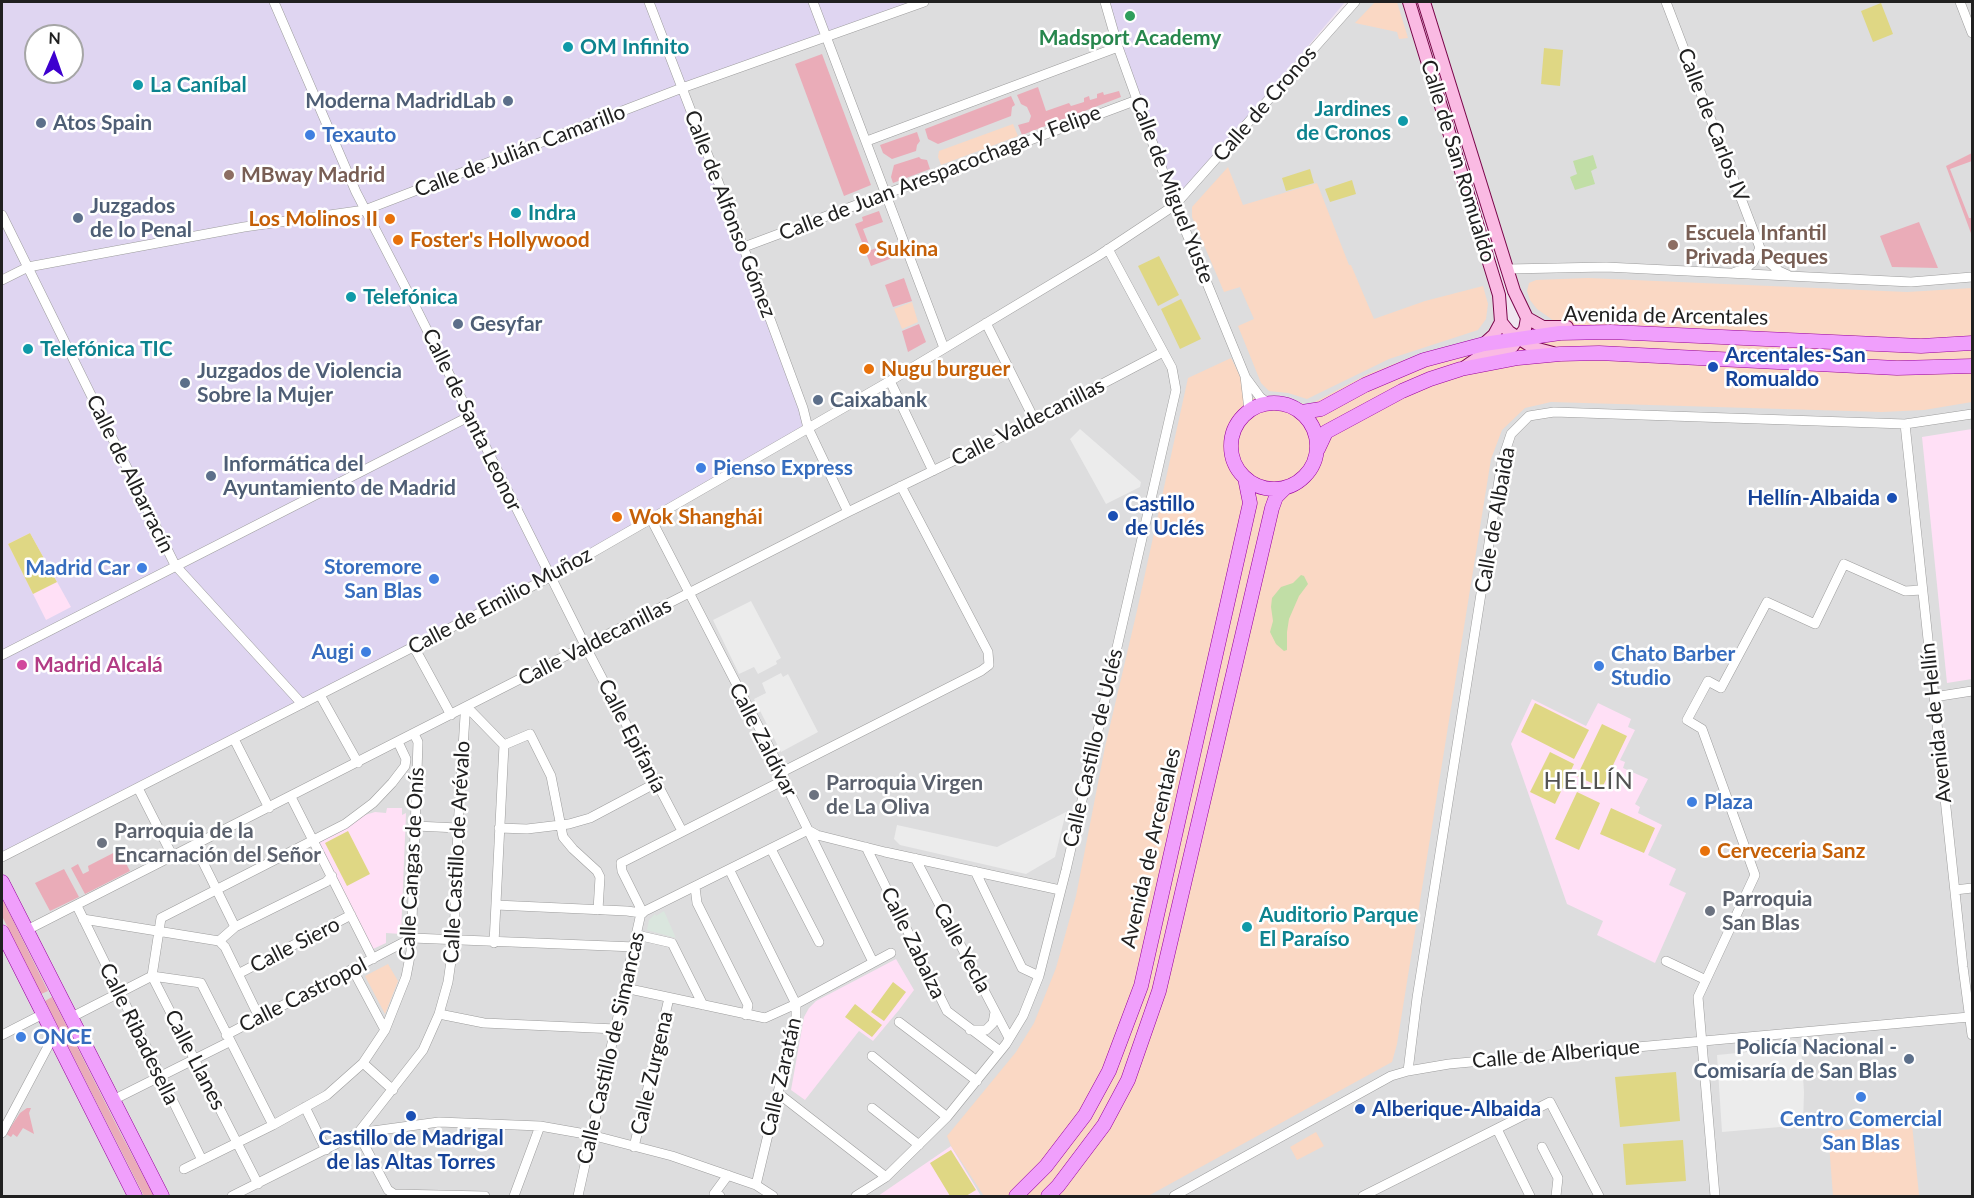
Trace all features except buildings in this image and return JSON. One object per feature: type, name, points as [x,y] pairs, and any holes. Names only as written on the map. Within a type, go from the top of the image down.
[{"type":"main road","name":"Calle de San Romualdo","points":[[1409,2],[1499,295],[1502,322]]},
{"type":"main road","name":"Calle de San Romualdo","points":[[1424,2],[1518,302],[1527,318]]},
{"type":"main road","points":[[1461,369],[1478,358],[1504,352],[1519,339],[1525,329],[1527,318],[1543,327],[1607,327],[1624,333]]},
{"type":"main road","points":[[1484,344],[1494,335],[1502,322],[1519,339],[1533,348],[1560,354]]},
{"type":"main road","name":"Avenida de Arcentales","points":[[1302,412],[1321,409],[1365,385],[1424,360],[1484,344],[1560,333],[1624,333],[1897,345],[1972,343]]},
{"type":"main road","name":"Avenida de Arcentales","points":[[1318,449],[1326,432],[1402,391],[1461,369],[1518,358],[1599,353],[1897,368],[1972,366]]},
{"type":"main road","points":[[1268,403],[1286,404],[1302,412],[1312,424],[1318,440],[1318,449],[1312,467],[1305,477],[1286,488],[1264,488],[1245,478],[1234,462],[1231,443],[1236,424],[1250,410],[1268,403]]},
{"type":"main road","name":"Avenida de Arcentales","points":[[1016,1197],[1046,1167],[1085,1115],[1109,1071],[1141,986],[1250,503],[1245,478]]},
{"type":"main road","name":"Avenida de Arcentales","points":[[1048,1197],[1104,1125],[1128,1080],[1159,991],[1272,508],[1276,497],[1286,488]]},
{"type":"main road","points":[[2,882],[162,1197]]},
{"type":"main road","points":[[2,932],[135,1197]]},
{"type":"street","name":"Calle de Santa Leonor","points":[[274,2],[365,210],[550,577]]},
{"type":"street","name":"Calle de Alfonso Gómez","points":[[649,2],[744,247],[803,408],[808,428],[848,512]]},
{"type":"street","points":[[813,2],[944,348]]},
{"type":"street","name":"Calle de Julián Camarillo","points":[[2,280],[28,267],[244,227],[365,210],[682,88],[924,2]]},
{"type":"street","name":"Calle de Miguel Yuste","points":[[1106,2],[1118,46],[1175,206],[1245,376],[1260,397],[1268,403]]},
{"type":"street","name":"Calle de Cronos","points":[[1175,206],[1355,2]]},
{"type":"street","name":"Calle de Carlos IV","points":[[1666,2],[1760,248],[1769,262],[1779,271],[1790,276]]},
{"type":"street","points":[[1960,2],[1972,33]]},
{"type":"street","points":[[867,141],[1118,46]]},
{"type":"street","name":"Calle de Juan Arespacochaga y Felipe","points":[[744,247],[1137,100]]},
{"type":"street","name":"Calle de Emilio Muñoz","points":[[2,857],[550,577],[890,381],[1175,206]]},
{"type":"street","name":"Calle de Albarracín","points":[[2,215],[175,565],[302,704]]},
{"type":"street","points":[[1731,274],[1753,262],[1760,248]]},
{"type":"street","name":"Calle Castillo de Uclés","points":[[856,1197],[886,1177],[947,1117],[977,1081],[1023,1016],[1039,976],[1176,390],[1172,368],[1108,249]]},
{"type":"street","points":[[1508,269],[1606,267],[1911,282],[1972,277]]},
{"type":"street","points":[[986,323],[1034,419]]},
{"type":"street","name":"Calle Valdecanillas","points":[[27,930],[1163,352]]},
{"type":"street","name":"Calle de Miguel Yuste","points":[[1245,376],[1250,410]]},
{"type":"street","points":[[890,381],[933,471]]},
{"type":"street","name":"Calle de Albaida","points":[[1408,1071],[1502,461],[1511,434],[1529,416],[1554,412],[1905,424],[1972,414]]},
{"type":"street","points":[[2,655],[470,416]]},
{"type":"street","name":"Avenida de Hellín","points":[[1905,424],[1955,890],[1968,966],[1972,1035]]},
{"type":"street","points":[[495,905],[642,913],[622,871],[621,864],[626,860],[989,665],[988,652],[901,486]]},
{"type":"street","name":"Calle Zaldívar","points":[[651,519],[783,776],[873,962]]},
{"type":"street","points":[[1714,1197],[1698,997],[1755,876],[1702,729],[1687,720],[1708,681],[1721,688],[1767,602],[1815,624],[1844,564],[1905,591],[1922,591]]},
{"type":"street","name":"Calle Epifanía","points":[[550,577],[682,831]]},
{"type":"street","points":[[414,647],[451,715]]},
{"type":"street","points":[[1934,697],[1972,691]]},
{"type":"street","points":[[320,695],[358,763]]},
{"type":"street","points":[[467,707],[504,746],[494,943]]},
{"type":"street","name":"Calle Castillo de Arévalo","points":[[231,1197],[358,1133],[423,1050],[439,1014],[448,982],[454,940],[458,828],[467,707]]},
{"type":"street","name":"Calle Cangas de Onís","points":[[184,1169],[273,1125],[327,1095],[363,1064],[385,1030],[406,977],[412,938],[418,742],[414,734]]},
{"type":"street","points":[[504,746],[530,734],[551,776],[563,837],[597,871],[600,877],[598,910]]},
{"type":"street","points":[[234,739],[268,808]]},
{"type":"street","points":[[152,976],[161,918],[345,824],[373,803],[405,766],[406,759],[398,742]]},
{"type":"street","points":[[499,828],[527,829],[590,818],[656,783]]},
{"type":"street","points":[[138,788],[173,857]]},
{"type":"street","points":[[291,797],[373,959]]},
{"type":"street","points":[[416,826],[458,828]]},
{"type":"street","points":[[808,830],[817,835],[866,847],[1060,890]]},
{"type":"street","name":"Calle Castillo de Simancas","points":[[578,1197],[642,913],[808,830]]},
{"type":"street","points":[[195,846],[235,927]]},
{"type":"street","name":"Calle Zabalza","points":[[866,847],[947,1011],[1000,1051]]},
{"type":"street","points":[[771,849],[819,942]]},
{"type":"street","name":"Calle Yecla","points":[[915,858],[1009,1038]]},
{"type":"street","points":[[625,988],[765,1018],[796,1004],[730,871]]},
{"type":"street","points":[[975,871],[1022,968],[1039,976]]},
{"type":"street","points":[[219,941],[235,927],[326,882],[332,876]]},
{"type":"street","points":[[695,887],[697,903],[748,1005],[746,1015]]},
{"type":"street","points":[[1955,890],[1972,888]]},
{"type":"street","name":"Calle Ribadesella","points":[[77,906],[202,1160]]},
{"type":"street","name":"Calle Siero","points":[[238,975],[351,915]]},
{"type":"street","points":[[83,919],[219,941],[225,947],[259,1017]]},
{"type":"street","points":[[637,935],[672,943],[703,1005]]},
{"type":"street","points":[[412,938],[635,947]]},
{"type":"street","name":"Calle Castropol","points":[[113,1100],[195,1059],[259,1017],[412,938]]},
{"type":"street","name":"Calle Zaratán","points":[[756,1185],[779,1094],[796,1017],[796,1004],[891,953]]},
{"type":"street","points":[[1666,961],[1706,980]]},
{"type":"street","points":[[353,970],[385,1030]]},
{"type":"street","points":[[70,1018],[152,976],[201,983],[273,1125]]},
{"type":"street","name":"Calle Llanes","points":[[152,976],[237,1142],[255,1185],[257,1197]]},
{"type":"street","name":"Calle Zurgena","points":[[634,1147],[669,998]]},
{"type":"street","points":[[970,1030],[986,1030],[993,1023],[995,1012]]},
{"type":"street","points":[[2,1035],[43,1014]]},
{"type":"street","points":[[439,1014],[484,1023],[616,1029]]},
{"type":"street","name":"Calle de Alberique","points":[[1174,1197],[1392,1077],[1408,1071],[1449,1064],[1701,1041],[1970,1020]]},
{"type":"street","points":[[899,1022],[977,1081]]},
{"type":"street","points":[[2,1133],[53,1037]]},
{"type":"street","points":[[872,1056],[947,1117]]},
{"type":"street","points":[[363,1064],[393,1090]]},
{"type":"street","points":[[779,1094],[886,1177]]},
{"type":"street","points":[[1363,1197],[1550,1102],[1599,1197]]},
{"type":"street","points":[[305,1107],[326,1150]]},
{"type":"street","points":[[872,1108],[919,1145]]},
{"type":"street","points":[[485,1197],[394,1194],[388,1190],[358,1133],[439,1122],[540,1126],[591,1135],[672,1156],[756,1185],[773,1197]]},
{"type":"street","points":[[514,1197],[540,1126]]},
{"type":"street","points":[[1497,1129],[1530,1197]]},
{"type":"street","points":[[1542,1147],[1558,1178],[1556,1197]]},
{"type":"street","points":[[716,1196],[728,1175]]},
{"type":"shaded area","points":[[2,2],[924,2],[682,89],[808,428],[550,577],[2,857]]},
{"type":"shaded area","points":[[924,2],[1105,2],[1175,205],[1355,2],[1409,2],[1501,322],[1016,1196],[2,1196],[2,857],[682,88]]},
{"type":"shaded area","points":[[1105,2],[1345,2],[1175,205]]},
{"type":"shaded area","points":[[1375,2],[1397,2],[1408,38],[1399,39],[1397,32],[1355,23]]},
{"type":"shaded area","points":[[1424,2],[1972,2],[1972,343],[1560,333],[1527,318]]},
{"type":"shaded area","points":[[1881,3],[1893,34],[1873,42],[1861,11]]},
{"type":"shaded area","points":[[1544,48],[1563,50],[1560,86],[1541,84]]},
{"type":"shaded area","points":[[822,54],[871,185],[844,196],[795,64]]},
{"type":"shaded area","points":[[1038,87],[1046,111],[1069,103],[1071,106],[1084,102],[1084,98],[1089,96],[1090,100],[1097,98],[1097,94],[1103,92],[1104,95],[1119,91],[1121,97],[1022,135],[1018,125],[1029,122],[1031,116],[1017,95]]},
{"type":"shaded area","points":[[1011,96],[1015,105],[1012,107],[1011,116],[938,144],[928,139],[925,129]]},
{"type":"shaded area","points":[[1013,124],[1018,136],[941,165],[938,157],[939,151]]},
{"type":"shaded area","points":[[917,132],[920,141],[916,151],[892,159],[883,153],[880,145]]},
{"type":"shaded area","points":[[1972,153],[1972,161],[1950,169],[1969,218],[1972,218],[1972,236],[1946,166]]},
{"type":"shaded area","points":[[1593,155],[1597,168],[1591,171],[1595,184],[1575,190],[1570,177],[1577,174],[1573,161]]},
{"type":"shaded area","points":[[919,157],[927,160],[930,169],[893,183],[891,177],[894,165]]},
{"type":"shaded area","points":[[1228,167],[1243,205],[1317,183],[1349,265],[1351,265],[1374,319],[1425,301],[1483,286],[1488,304],[1486,319],[1478,330],[1389,359],[1307,399],[1288,393],[1269,391],[1261,383],[1238,326],[1254,319],[1240,287],[1224,292],[1192,217],[1192,207]]},
{"type":"shaded area","points":[[1310,169],[1314,183],[1286,191],[1282,178]]},
{"type":"shaded area","points":[[1352,180],[1356,194],[1330,202],[1325,189]]},
{"type":"shaded area","points":[[879,211],[883,222],[863,229],[871,250],[890,243],[895,257],[871,266],[855,224],[863,221],[862,217]]},
{"type":"shaded area","points":[[1919,222],[1938,268],[1892,267],[1880,236]]},
{"type":"shaded area","points":[[1159,256],[1179,295],[1158,306],[1138,266]]},
{"type":"shaded area","points":[[904,278],[912,301],[893,307],[885,285]]},
{"type":"shaded area","points":[[1588,278],[1907,292],[1972,288],[1972,402],[1924,410],[1882,412],[1551,402],[1525,408],[1502,430],[1491,459],[1397,1044],[1392,1062],[1148,1196],[984,1196],[951,1146],[947,1136],[1016,1052],[1034,1023],[1056,968],[1076,896],[1105,747],[1188,378],[1231,358],[1251,398],[1285,400],[1309,405],[1368,374],[1425,352],[1502,333],[1557,323],[1537,309],[1530,300],[1527,291],[1529,283],[1536,280]]},
{"type":"shaded area","points":[[1181,299],[1201,339],[1180,349],[1161,309]]},
{"type":"shaded area","points":[[912,302],[918,322],[902,329],[894,309]]},
{"type":"shaded area","points":[[919,324],[926,342],[908,352],[902,331]]},
{"type":"shaded area","points":[[1972,366],[1972,1196],[1048,1196],[1430,379]]},
{"type":"shaded area","points":[[1080,429],[1141,482],[1140,487],[1106,504],[1070,439]]},
{"type":"shaded area","points":[[1972,429],[1972,679],[1947,683],[1922,437]]},
{"type":"shaded area","points":[[30,533],[71,607],[46,620],[8,544]]},
{"type":"shaded area","points":[[30,533],[57,582],[33,594],[8,544]]},
{"type":"shaded area","points":[[1301,575],[1308,584],[1299,596],[1289,619],[1287,650],[1284,651],[1276,644],[1270,632],[1273,621],[1272,598],[1281,587],[1293,583]]},
{"type":"shaded area","points":[[751,601],[781,658],[776,661],[777,664],[758,674],[754,667],[739,674],[713,620]]},
{"type":"shaded area","points":[[781,673],[783,677],[788,674],[818,732],[781,752],[754,699],[766,693],[762,683]]},
{"type":"shaded area","points":[[1532,699],[1586,726],[1598,703],[1631,719],[1628,727],[1635,730],[1620,760],[1625,762],[1623,768],[1648,779],[1635,804],[1640,807],[1638,813],[1662,825],[1648,855],[1676,869],[1669,885],[1686,893],[1655,963],[1597,935],[1603,921],[1567,904],[1511,744]]},
{"type":"shaded area","points":[[1535,703],[1589,730],[1574,759],[1521,732]]},
{"type":"shaded area","points":[[1602,724],[1627,736],[1602,788],[1577,776]]},
{"type":"shaded area","points":[[1550,752],[1574,764],[1555,804],[1530,792]]},
{"type":"shaded area","points":[[1577,792],[1600,803],[1579,850],[1555,839]]},
{"type":"shaded area","points":[[387,808],[402,808],[402,815],[406,813],[401,934],[386,933],[386,943],[373,949],[319,843],[365,815],[375,812],[386,813]]},
{"type":"shaded area","points":[[1611,808],[1655,828],[1644,853],[1600,834]]},
{"type":"shaded area","points":[[1066,812],[1055,857],[1026,874],[900,845],[894,839],[897,825],[997,847]]},
{"type":"shaded area","points":[[348,831],[370,874],[347,886],[325,843]]},
{"type":"shaded area","points":[[119,850],[130,871],[85,894],[71,868],[78,864],[83,874],[89,871],[88,866]]},
{"type":"shaded area","points":[[64,869],[79,897],[50,911],[35,883]]},
{"type":"shaded area","points":[[2,898],[48,991],[41,994],[2,916]]},
{"type":"shaded area","points":[[664,911],[676,938],[647,930],[649,920],[655,914],[656,916]]},
{"type":"shaded area","points":[[896,959],[914,990],[899,1010],[873,1041],[859,1031],[805,1100],[791,1090],[804,1017],[809,1008],[816,1001]]},
{"type":"shaded area","points":[[388,964],[398,981],[385,1014],[365,976]]},
{"type":"shaded area","points":[[893,982],[906,992],[884,1021],[871,1012]]},
{"type":"shaded area","points":[[52,997],[154,1196],[144,1196],[45,1001]]},
{"type":"shaded area","points":[[855,1004],[882,1025],[872,1037],[845,1017]]},
{"type":"shaded area","points":[[1801,1047],[1804,1092],[1803,1125],[1722,1132],[1717,1055]]},
{"type":"shaded area","points":[[1676,1072],[1680,1121],[1620,1127],[1615,1077]]},
{"type":"shaded area","points":[[31,1108],[29,1113],[34,1134],[23,1128],[17,1137],[13,1134],[11,1137],[6,1134],[20,1113]]},
{"type":"shaded area","points":[[1912,1124],[1919,1195],[1833,1196],[1828,1131]]},
{"type":"shaded area","points":[[1316,1132],[1324,1146],[1297,1160],[1290,1147]]},
{"type":"shaded area","points":[[1683,1140],[1686,1181],[1626,1185],[1623,1144]]},
{"type":"shaded area","points":[[951,1146],[981,1196],[878,1196]]},
{"type":"shaded area","points":[[951,1150],[976,1190],[966,1196],[950,1196],[930,1163]]},
{"type":"place","name":"Madsport Academy","points":[[1130,16]]},
{"type":"place","name":"OM Infinito","points":[[568,47]]},
{"type":"place","name":"La Caníbal","points":[[138,85]]},
{"type":"place","name":"Moderna MadridLab","points":[[508,101]]},
{"type":"place","name":"Jardines de Cronos","points":[[1403,121]]},
{"type":"place","name":"Atos Spain","points":[[41,123]]},
{"type":"place","name":"Texauto","points":[[310,135]]},
{"type":"place","name":"MBway Madrid","points":[[229,175]]},
{"type":"place","name":"Indra","points":[[516,213]]},
{"type":"place","name":"Juzgados de lo Penal","points":[[78,218]]},
{"type":"place","name":"Los Molinos II","points":[[390,219]]},
{"type":"place","name":"Foster's Hollywood","points":[[398,240]]},
{"type":"place","name":"Escuela Infantil Privada Peques","points":[[1673,245]]},
{"type":"place","name":"Sukina","points":[[864,249]]},
{"type":"place","name":"Telefónica","points":[[351,297]]},
{"type":"place","name":"Gesyfar","points":[[458,324]]},
{"type":"place","name":"Telefónica TIC","points":[[28,349]]},
{"type":"place","name":"Arcentales-San Romualdo","points":[[1713,367]]},
{"type":"place","name":"Nugu burguer","points":[[869,369]]},
{"type":"place","name":"Juzgados de Violencia Sobre la Mujer","points":[[185,383]]},
{"type":"place","name":"Caixabank","points":[[818,400]]},
{"type":"place","name":"Pienso Express","points":[[701,468]]},
{"type":"place","name":"Informática del Ayuntamiento de Madrid","points":[[211,476]]},
{"type":"place","name":"Hellín-Albaida","points":[[1892,498]]},
{"type":"place","name":"Castillo de Uclés","points":[[1113,516]]},
{"type":"place","name":"Wok Shanghái","points":[[617,517]]},
{"type":"place","name":"Madrid Car","points":[[142,568]]},
{"type":"place","name":"Storemore San Blas","points":[[434,579]]},
{"type":"place","name":"Augi","points":[[366,652]]},
{"type":"place","name":"Madrid Alcalá","points":[[22,665]]},
{"type":"place","name":"Chato Barber Studio","points":[[1599,666]]},
{"type":"place","name":"Parroquia Virgen de La Oliva","points":[[814,795]]},
{"type":"place","name":"Plaza","points":[[1692,802]]},
{"type":"place","name":"Parroquia de la Encarnación del Señor","points":[[102,843]]},
{"type":"place","name":"Cerveceria Sanz","points":[[1705,851]]},
{"type":"place","name":"Parroquia San Blas","points":[[1710,911]]},
{"type":"place","name":"Auditorio Parque El Paraíso","points":[[1247,927]]},
{"type":"place","name":"ONCE","points":[[21,1037]]},
{"type":"place","name":"Policía Nacional - Comisaría de San Blas","points":[[1909,1059]]},
{"type":"place","name":"Centro Comercial San Blas","points":[[1861,1097]]},
{"type":"place","name":"Alberique-Albaida","points":[[1360,1109]]},
{"type":"place","name":"Castillo de Madrigal de las Altas Torres","points":[[411,1116]]},
{"type":"district","name":"HELLÍN","points":[[1589,781]]}]
